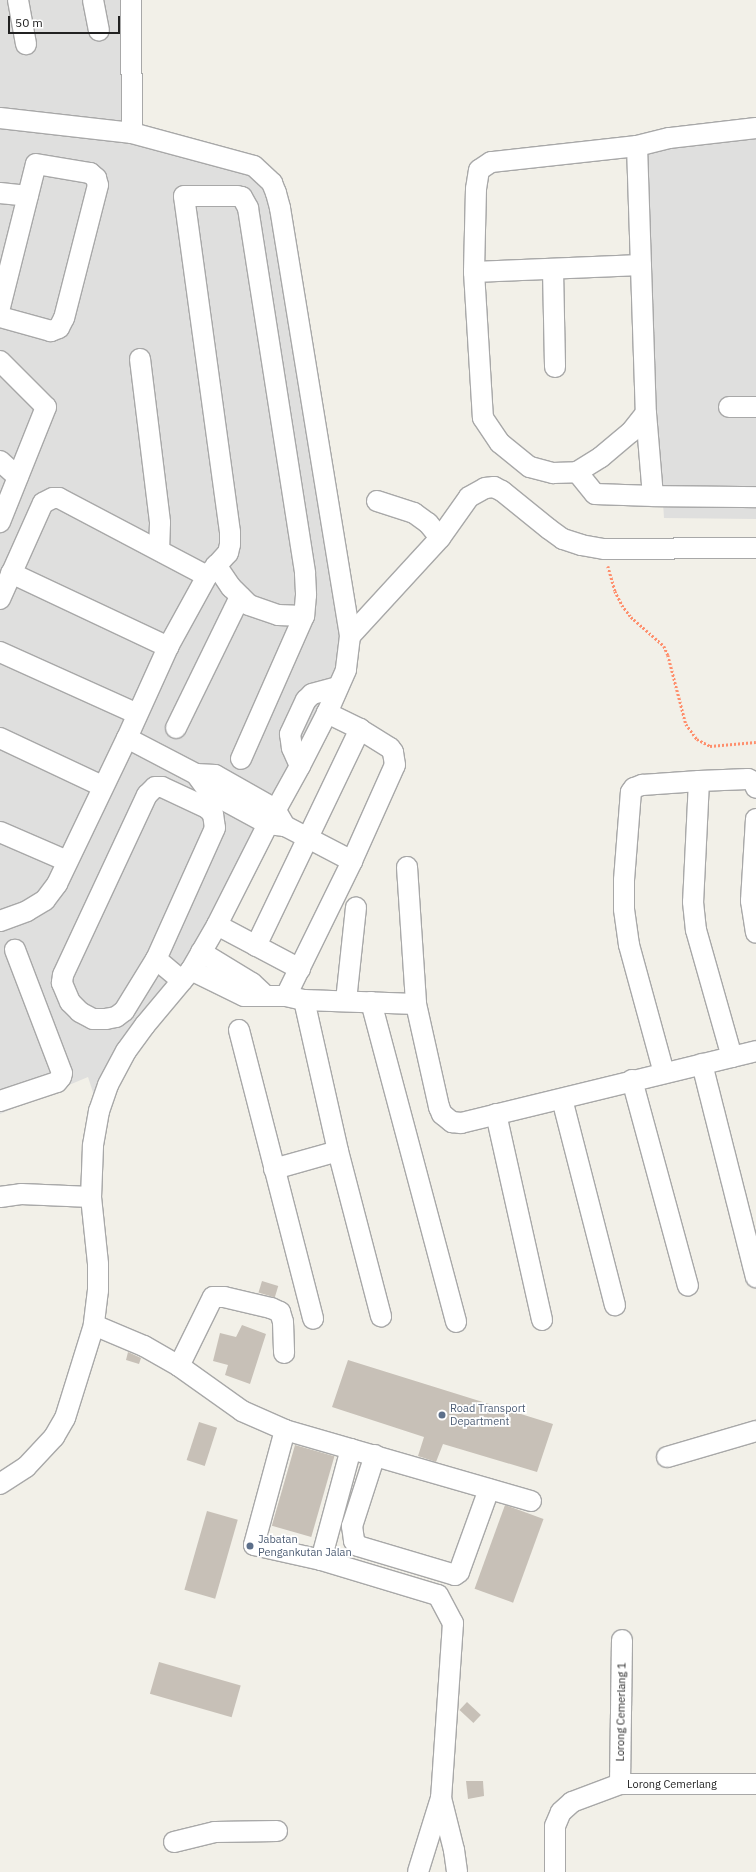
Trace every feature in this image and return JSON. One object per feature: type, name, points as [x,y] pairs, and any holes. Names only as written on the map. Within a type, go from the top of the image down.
[{"type":"street","points":[[18,0],[26,44]]},
{"type":"street","points":[[93,0],[99,30]]},
{"type":"street","points":[[131,0],[132,133]]},
{"type":"street","points":[[0,118],[132,133],[254,166],[272,183],[276,193],[350,636],[350,648],[346,670],[276,820],[201,952],[186,975],[130,1046],[108,1085],[99,1111],[93,1146],[91,1198],[98,1264],[98,1290],[94,1325],[65,1418],[54,1437],[26,1467],[0,1484]]},
{"type":"street","points":[[646,414],[631,432],[601,457],[577,472],[553,473],[530,467],[500,443],[483,418],[474,272],[476,189],[479,170],[491,162],[637,146],[669,138],[756,128]]},
{"type":"street","points":[[637,146],[646,414],[653,496]]},
{"type":"street","points":[[0,307],[36,164],[90,173],[96,178],[98,185],[64,318],[59,328],[51,331],[0,317]]},
{"type":"street","points":[[0,193],[28,196]]},
{"type":"street","points":[[0,921],[27,911],[45,900],[57,884],[102,786],[127,738],[168,647],[212,571],[228,553],[230,532],[184,196],[237,196],[242,197],[248,208],[305,574],[306,595],[304,616],[242,759]]},
{"type":"street","points":[[474,272],[553,270],[641,265]]},
{"type":"street","points":[[553,270],[555,366]]},
{"type":"street","points":[[140,359],[160,523],[159,550]]},
{"type":"street","points":[[0,361],[46,407],[0,522]]},
{"type":"street","points":[[729,407],[756,407]]},
{"type":"street","points":[[0,461],[18,477]]},
{"type":"street","points":[[577,472],[595,494],[756,497]]},
{"type":"street","points":[[350,636],[440,538],[469,497],[485,488],[494,487],[502,491],[563,539],[604,550],[756,548]]},
{"type":"street","points":[[0,598],[43,503],[48,499],[59,498],[159,550],[212,571],[249,605],[270,613],[304,616]]},
{"type":"street","points":[[376,501],[414,513],[428,523],[440,538]]},
{"type":"street","points":[[11,573],[168,647]]},
{"type":"street","points":[[176,728],[240,597]]},
{"type":"street","points":[[0,652],[137,714]]},
{"type":"street","points":[[300,766],[292,748],[290,734],[306,700],[312,694],[338,687]]},
{"type":"street","points":[[327,713],[360,729],[390,748],[393,752],[395,764],[352,861],[300,969],[295,998],[338,1151],[381,1316]]},
{"type":"street","points":[[256,946],[360,729]]},
{"type":"street","points":[[0,738],[102,786]]},
{"type":"street","points":[[127,738],[196,774],[215,774],[276,820],[352,861]]},
{"type":"street","points":[[664,1073],[629,945],[626,924],[624,880],[629,800],[631,792],[634,788],[642,785],[748,779],[754,782],[756,788]]},
{"type":"street","points":[[699,781],[693,902],[696,930],[732,1057]]},
{"type":"street","points":[[155,787],[162,787],[207,808],[213,814],[215,828],[156,959],[124,1011],[116,1017],[106,1020],[93,1019],[80,1012],[70,1002],[64,992],[62,983],[63,975],[147,794],[155,787]]},
{"type":"street","points":[[756,819],[751,901],[756,933]]},
{"type":"street","points":[[0,832],[67,861]]},
{"type":"street","points":[[407,867],[416,1004],[439,1106],[442,1114],[452,1122],[461,1123],[562,1099],[632,1080],[756,1051]]},
{"type":"street","points":[[346,1001],[356,908]]},
{"type":"street","points":[[217,925],[300,969]]},
{"type":"street","points":[[0,1101],[57,1082],[62,1073],[15,950]]},
{"type":"street","points":[[201,952],[252,983],[266,996]]},
{"type":"street","points":[[156,959],[186,975],[244,996],[416,1004]]},
{"type":"street","points":[[371,1002],[456,1322]]},
{"type":"street","points":[[239,1030],[313,1319]]},
{"type":"street","points":[[702,1064],[756,1277]]},
{"type":"street","points":[[632,1080],[688,1286]]},
{"type":"street","points":[[562,1099],[616,1306]]},
{"type":"street","points":[[496,1114],[542,1320]]},
{"type":"street","points":[[274,1169],[338,1151]]},
{"type":"street","points":[[0,1197],[21,1194],[91,1198]]},
{"type":"street","points":[[179,1366],[213,1297],[224,1296],[280,1312],[283,1322],[284,1353]]},
{"type":"street","points":[[94,1325],[144,1346],[179,1366],[242,1411],[285,1430],[531,1501]]},
{"type":"street","points":[[285,1430],[254,1545],[321,1560],[438,1595],[453,1623],[440,1798],[418,1872]]},
{"type":"street","points":[[667,1457],[756,1431]]},
{"type":"street","points":[[321,1560],[351,1449]]},
{"type":"street","points":[[375,1455],[352,1526],[354,1541],[358,1546],[455,1575],[459,1572],[489,1489]]},
{"type":"street","name":"Lorong Cemerlang 1","points":[[620,1784],[622,1640]]},
{"type":"street","name":"Lorong Cemerlang","points":[[555,1872],[555,1826],[561,1812],[572,1802],[620,1784],[756,1784]]},
{"type":"street","points":[[440,1798],[454,1850],[457,1872]]},
{"type":"street","points":[[174,1842],[215,1832],[278,1831]]},
{"type":"path","points":[[604,550],[615,591],[622,605],[631,617],[664,646],[668,655],[686,724],[697,738],[710,746],[756,742]]},
{"type":"shaded area","points":[[0,0],[130,0],[132,133],[272,183],[350,648],[217,925],[145,1025],[99,1111],[88,1077],[0,1114]]},
{"type":"shaded area","points":[[756,136],[756,519],[664,518],[640,149]]},
{"type":"building","points":[[262,1281],[278,1286],[275,1297],[258,1292]]},
{"type":"building","points":[[242,1325],[266,1334],[250,1384],[225,1375],[228,1365],[213,1361],[220,1333],[236,1337]]},
{"type":"building","points":[[128,1352],[141,1358],[139,1364],[126,1360]]},
{"type":"building","name":"Road Transport Department","points":[[348,1360],[553,1424],[537,1472],[443,1444],[436,1462],[418,1456],[424,1437],[332,1407]]},
{"type":"building","points":[[199,1422],[217,1428],[205,1466],[187,1460]]},
{"type":"building","points":[[295,1445],[334,1456],[311,1537],[272,1526]]},
{"type":"building","points":[[505,1505],[544,1519],[513,1603],[475,1589]]},
{"type":"building","points":[[207,1511],[238,1520],[215,1599],[184,1590]]},
{"type":"building","points":[[159,1662],[241,1685],[232,1717],[150,1694]]},
{"type":"building","points":[[467,1702],[481,1715],[473,1723],[459,1710]]},
{"type":"building","points":[[466,1781],[483,1781],[484,1796],[468,1799]]},
{"type":"place","name":"Road Transport Department","points":[[442,1415]]},
{"type":"place","name":"Jabatan Pengankutan Jalan","points":[[250,1546]]}]
